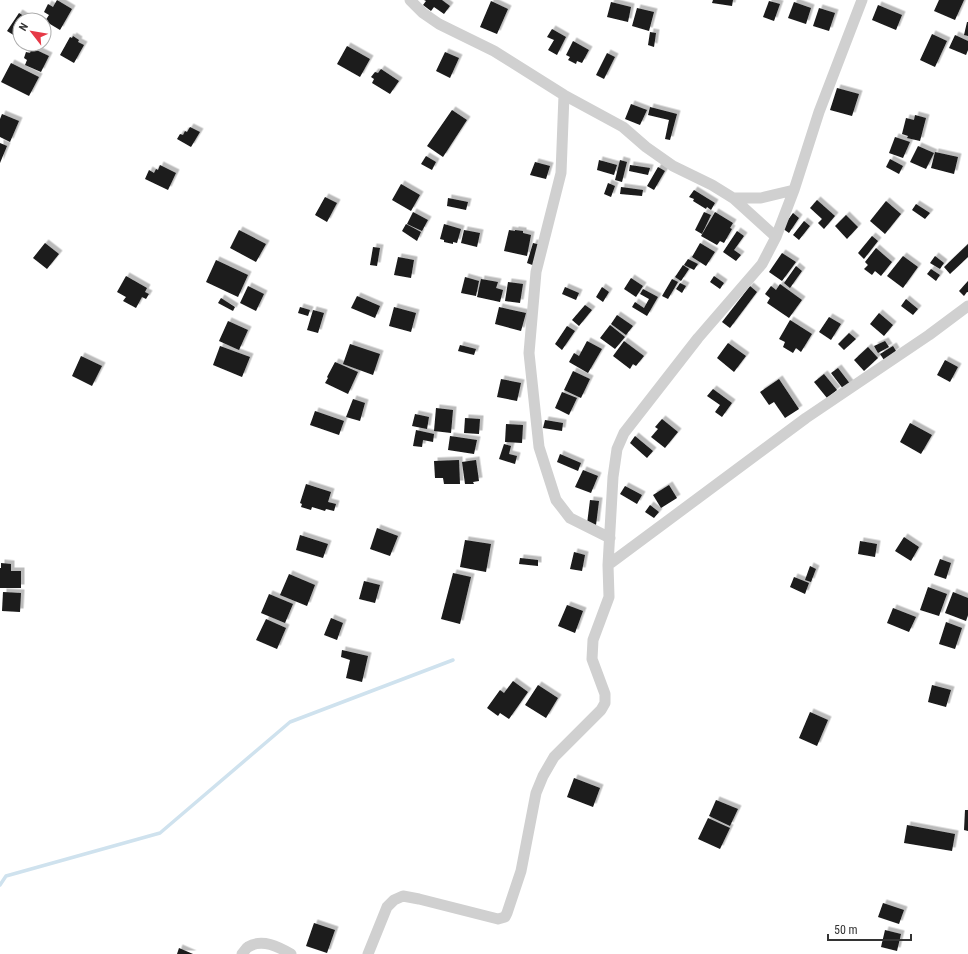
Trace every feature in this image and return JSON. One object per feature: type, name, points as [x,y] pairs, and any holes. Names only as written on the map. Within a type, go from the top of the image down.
[{"type":"street","points":[[410,0],[423,13],[439,24],[494,51],[564,95],[623,127],[646,148],[673,166],[712,185],[733,198],[776,238]]},
{"type":"street","points":[[368,954],[387,907],[394,900],[403,896],[419,898],[498,919],[502,919],[507,913],[521,871],[536,793],[543,776],[554,757],[601,710],[604,703],[605,694],[592,659],[592,652],[593,640],[609,597],[608,565],[614,464],[617,449],[624,433],[698,338],[762,264],[776,238],[794,190],[819,112],[862,0]]},
{"type":"street","points":[[564,95],[560,173],[536,272],[529,353],[538,447],[556,500],[570,518],[610,538]]},
{"type":"street","points":[[733,198],[762,198],[794,190]]},
{"type":"street","points":[[608,565],[806,418],[929,335],[968,306]]},
{"type":"street","points":[[242,954],[248,947],[262,943],[280,947],[291,954]]},
{"type":"building","points":[[57,0],[72,9],[60,30],[52,25],[52,12],[44,12],[48,4],[53,7]]},
{"type":"building","points":[[424,0],[442,0],[450,6],[444,14],[434,7],[431,11],[423,5],[426,1]]},
{"type":"building","points":[[713,0],[733,0],[732,6],[712,3]]},
{"type":"building","points":[[939,0],[964,0],[955,20],[934,11]]},
{"type":"building","points":[[491,1],[508,9],[497,34],[480,27]]},
{"type":"building","points":[[769,1],[780,4],[774,21],[763,17]]},
{"type":"building","points":[[611,2],[631,7],[628,22],[607,17]]},
{"type":"building","points":[[794,2],[811,8],[806,24],[788,18]]},
{"type":"building","points":[[878,5],[902,15],[896,30],[872,20]]},
{"type":"building","points":[[637,8],[654,12],[649,31],[632,26]]},
{"type":"building","points":[[819,8],[835,13],[829,31],[813,26]]},
{"type":"building","points":[[968,22],[968,36],[964,35]]},
{"type":"building","points":[[12,24],[12,34],[7,31]]},
{"type":"building","points":[[552,29],[566,37],[557,55],[548,50],[554,40],[547,37]]},
{"type":"building","points":[[650,32],[656,33],[654,47],[648,45]]},
{"type":"building","points":[[932,34],[947,41],[935,67],[920,60]]},
{"type":"building","points":[[955,35],[968,41],[968,50],[966,55],[949,48]]},
{"type":"building","points":[[73,36],[79,40],[78,42],[84,45],[74,63],[60,55],[70,37],[72,38]]},
{"type":"building","points":[[573,41],[589,50],[582,63],[577,61],[576,64],[568,60],[570,57],[566,55]]},
{"type":"building","points":[[347,46],[370,59],[360,77],[337,64]]},
{"type":"building","points":[[26,52],[40,52],[49,56],[41,72],[25,65],[27,60],[24,58]]},
{"type":"building","points":[[445,52],[459,58],[450,78],[436,71]]},
{"type":"building","points":[[607,53],[615,57],[604,79],[596,75]]},
{"type":"building","points":[[11,63],[39,77],[29,96],[1,82]]},
{"type":"building","points":[[381,69],[399,81],[390,94],[372,83],[374,79],[371,77],[375,72],[378,73]]},
{"type":"building","points":[[837,88],[859,94],[852,116],[830,110]]},
{"type":"building","points":[[631,104],[647,110],[640,125],[625,119]]},
{"type":"building","points":[[650,107],[677,114],[670,140],[665,139],[669,120],[648,115]]},
{"type":"building","points":[[452,110],[467,120],[443,157],[427,146]]},
{"type":"building","points":[[2,114],[19,121],[10,142],[0,137],[0,119]]},
{"type":"building","points":[[915,115],[926,118],[920,141],[907,138],[908,136],[902,134],[906,118],[914,120]]},
{"type":"building","points":[[190,127],[200,132],[191,147],[177,139],[180,134],[183,135],[185,131],[187,132]]},
{"type":"building","points":[[895,137],[910,142],[903,158],[889,153]]},
{"type":"building","points":[[0,143],[7,146],[0,163]]},
{"type":"building","points":[[918,146],[934,153],[926,169],[910,162]]},
{"type":"building","points":[[935,152],[958,157],[954,174],[931,168]]},
{"type":"building","points":[[426,156],[436,162],[432,170],[421,164]]},
{"type":"building","points":[[890,159],[903,166],[899,174],[886,167]]},
{"type":"building","points":[[599,160],[617,165],[614,175],[597,170]]},
{"type":"building","points":[[620,160],[627,162],[622,182],[615,180]]},
{"type":"building","points":[[535,162],[550,166],[546,179],[530,175]]},
{"type":"building","points":[[160,165],[176,173],[168,190],[145,179],[149,170],[154,173],[156,169],[158,170]]},
{"type":"building","points":[[630,165],[650,168],[648,175],[629,171]]},
{"type":"building","points":[[658,167],[665,171],[654,190],[647,186]]},
{"type":"building","points":[[608,183],[615,186],[611,197],[604,194]]},
{"type":"building","points":[[401,184],[420,195],[411,211],[392,200]]},
{"type":"building","points":[[621,187],[643,190],[642,196],[620,194]]},
{"type":"building","points":[[694,190],[715,203],[711,210],[707,207],[706,209],[693,201],[694,199],[689,197]]},
{"type":"building","points":[[325,197],[337,203],[327,222],[315,215]]},
{"type":"building","points":[[448,198],[468,202],[466,210],[447,206]]},
{"type":"building","points":[[817,200],[835,216],[824,229],[818,223],[822,219],[810,208]]},
{"type":"building","points":[[886,201],[901,214],[885,234],[870,221]]},
{"type":"building","points":[[916,204],[930,213],[925,219],[912,210]]},
{"type":"building","points":[[413,212],[428,220],[422,231],[407,224]]},
{"type":"building","points":[[704,212],[711,215],[702,234],[695,230]]},
{"type":"building","points":[[715,212],[733,223],[730,228],[732,229],[724,243],[720,241],[717,245],[701,236]]},
{"type":"building","points":[[793,213],[799,218],[789,233],[782,228]]},
{"type":"building","points":[[846,215],[858,227],[847,239],[835,226]]},
{"type":"building","points":[[804,221],[810,226],[799,240],[793,235]]},
{"type":"building","points":[[406,224],[421,232],[417,241],[402,231]]},
{"type":"building","points":[[444,224],[461,229],[457,243],[453,242],[453,244],[444,242],[444,240],[440,239]]},
{"type":"building","points":[[239,230],[266,244],[256,262],[230,248]]},
{"type":"building","points":[[464,230],[480,233],[477,247],[461,243]]},
{"type":"building","points":[[509,230],[523,231],[523,233],[531,235],[527,256],[504,251]]},
{"type":"building","points":[[737,231],[744,236],[734,250],[741,255],[736,261],[723,252]]},
{"type":"building","points":[[872,236],[878,241],[864,259],[858,253]]},
{"type":"building","points":[[45,243],[59,254],[47,269],[33,258]]},
{"type":"building","points":[[533,243],[541,245],[535,266],[527,263]]},
{"type":"building","points":[[700,243],[715,252],[706,266],[692,257]]},
{"type":"building","points":[[968,244],[968,257],[950,274],[944,267]]},
{"type":"building","points":[[373,247],[380,248],[377,266],[370,265]]},
{"type":"building","points":[[876,248],[892,262],[881,276],[875,271],[872,275],[864,269],[868,265],[865,262]]},
{"type":"building","points":[[782,253],[796,262],[782,281],[769,272]]},
{"type":"building","points":[[903,256],[918,267],[903,288],[887,276]]},
{"type":"building","points":[[935,256],[944,263],[940,269],[930,263]]},
{"type":"building","points":[[398,257],[414,260],[411,278],[394,275]]},
{"type":"building","points":[[688,259],[698,264],[694,270],[684,265]]},
{"type":"building","points":[[216,260],[248,275],[238,297],[206,282]]},
{"type":"building","points":[[683,265],[689,269],[681,281],[675,277]]},
{"type":"building","points":[[796,266],[802,271],[790,288],[784,283]]},
{"type":"building","points":[[931,269],[940,275],[936,281],[927,274]]},
{"type":"building","points":[[126,276],[147,288],[145,292],[149,294],[146,299],[142,297],[136,308],[123,301],[126,297],[117,292]]},
{"type":"building","points":[[714,276],[724,283],[720,289],[710,282]]},
{"type":"building","points":[[465,277],[479,281],[476,296],[461,293]]},
{"type":"building","points":[[631,278],[643,286],[636,297],[624,289]]},
{"type":"building","points":[[481,279],[498,282],[496,288],[503,290],[500,302],[477,297]]},
{"type":"building","points":[[672,279],[678,282],[668,299],[662,296]]},
{"type":"building","points":[[968,281],[968,292],[964,296],[959,291]]},
{"type":"building","points":[[508,282],[523,284],[520,303],[505,301]]},
{"type":"building","points":[[680,283],[686,286],[682,293],[676,289]]},
{"type":"building","points":[[780,284],[802,300],[789,318],[767,303],[770,298],[765,294],[771,286],[776,290]]},
{"type":"building","points":[[248,286],[264,294],[256,311],[240,303]]},
{"type":"building","points":[[750,286],[757,292],[730,328],[722,322]]},
{"type":"building","points":[[565,287],[579,293],[576,300],[562,294]]},
{"type":"building","points":[[602,287],[609,292],[603,302],[596,297]]},
{"type":"building","points":[[643,289],[658,297],[647,316],[632,307],[635,302],[644,308],[649,299],[640,294]]},
{"type":"building","points":[[357,296],[380,306],[375,318],[351,308]]},
{"type":"building","points":[[221,298],[235,307],[233,311],[218,303]]},
{"type":"building","points":[[906,299],[918,309],[913,315],[901,306]]},
{"type":"building","points":[[585,305],[592,310],[579,326],[572,320]]},
{"type":"building","points":[[300,307],[310,310],[308,316],[298,313]]},
{"type":"building","points":[[394,307],[416,313],[411,332],[389,326]]},
{"type":"building","points":[[499,307],[526,313],[521,331],[495,324]]},
{"type":"building","points":[[313,310],[324,313],[318,333],[307,330]]},
{"type":"building","points":[[879,313],[893,325],[884,336],[870,324]]},
{"type":"building","points":[[617,315],[633,326],[626,335],[611,324]]},
{"type":"building","points":[[829,317],[841,324],[831,340],[819,332]]},
{"type":"building","points":[[790,320],[812,334],[801,352],[796,348],[793,353],[783,347],[785,342],[779,339]]},
{"type":"building","points":[[228,321],[248,330],[239,350],[219,341]]},
{"type":"building","points":[[610,325],[625,337],[615,349],[600,338]]},
{"type":"building","points":[[567,326],[575,331],[562,350],[555,344]]},
{"type":"building","points":[[849,333],[856,339],[844,350],[838,344]]},
{"type":"building","points":[[587,341],[602,349],[588,373],[569,362],[574,353],[579,356]]},
{"type":"building","points":[[624,341],[644,356],[636,366],[633,364],[630,369],[613,356]]},
{"type":"building","points":[[885,341],[889,347],[878,353],[874,346]]},
{"type":"building","points":[[728,343],[746,356],[734,372],[717,358]]},
{"type":"building","points":[[350,344],[380,354],[373,375],[343,364]]},
{"type":"building","points":[[460,345],[476,349],[474,355],[458,351]]},
{"type":"building","points":[[220,346],[250,357],[242,377],[213,365]]},
{"type":"building","points":[[893,346],[896,351],[884,360],[880,354]]},
{"type":"building","points":[[868,347],[878,358],[864,371],[854,360]]},
{"type":"building","points":[[81,356],[102,366],[92,386],[72,376]]},
{"type":"building","points":[[945,360],[958,367],[950,382],[937,375]]},
{"type":"building","points":[[335,362],[358,372],[348,394],[325,383]]},
{"type":"building","points":[[838,368],[851,385],[844,390],[831,373]]},
{"type":"building","points":[[573,371],[590,379],[581,398],[564,390]]},
{"type":"building","points":[[824,374],[837,390],[827,398],[814,382]]},
{"type":"building","points":[[501,379],[521,383],[517,401],[497,397]]},
{"type":"building","points":[[779,379],[799,409],[785,418],[774,402],[769,405],[760,392]]},
{"type":"building","points":[[713,389],[732,403],[722,417],[715,412],[720,405],[707,396]]},
{"type":"building","points":[[562,392],[577,398],[569,415],[555,408]]},
{"type":"building","points":[[353,399],[365,403],[360,421],[346,417]]},
{"type":"building","points":[[436,408],[453,410],[451,433],[434,431]]},
{"type":"building","points":[[315,411],[344,421],[339,435],[310,425]]},
{"type":"building","points":[[415,414],[429,417],[427,429],[412,426]]},
{"type":"building","points":[[465,418],[480,419],[479,434],[464,433]]},
{"type":"building","points":[[662,419],[678,432],[665,448],[651,437],[658,429],[655,427]]},
{"type":"building","points":[[545,420],[563,423],[562,431],[543,428]]},
{"type":"building","points":[[910,423],[932,435],[921,454],[900,442]]},
{"type":"building","points":[[506,424],[523,425],[522,443],[505,442]]},
{"type":"building","points":[[416,430],[434,434],[433,442],[423,440],[422,447],[413,446]]},
{"type":"building","points":[[450,436],[477,440],[474,454],[448,450]]},
{"type":"building","points":[[635,436],[653,451],[647,458],[630,443]]},
{"type":"building","points":[[504,444],[511,446],[509,454],[517,456],[515,464],[499,459]]},
{"type":"building","points":[[560,454],[581,463],[578,471],[557,462]]},
{"type":"building","points":[[459,460],[460,484],[444,484],[443,478],[435,478],[434,461]]},
{"type":"building","points":[[476,460],[479,481],[473,482],[474,484],[465,484],[462,462]]},
{"type":"building","points":[[583,470],[598,476],[591,493],[575,487]]},
{"type":"building","points":[[306,484],[331,492],[328,502],[336,504],[334,511],[326,509],[325,511],[312,507],[311,510],[301,507],[302,504],[300,503]]},
{"type":"building","points":[[669,485],[677,498],[661,508],[653,495]]},
{"type":"building","points":[[625,486],[642,495],[637,504],[620,494]]},
{"type":"building","points":[[590,500],[599,501],[596,525],[587,524]]},
{"type":"building","points":[[650,505],[659,512],[654,518],[645,512]]},
{"type":"building","points":[[377,528],[398,536],[390,556],[370,549]]},
{"type":"building","points":[[300,535],[328,544],[323,558],[296,550]]},
{"type":"building","points":[[904,537],[919,547],[911,561],[895,551]]},
{"type":"building","points":[[465,540],[491,544],[486,572],[460,567]]},
{"type":"building","points":[[860,541],[877,544],[875,557],[858,554]]},
{"type":"building","points":[[574,552],[585,555],[582,571],[570,569]]},
{"type":"building","points":[[520,558],[538,560],[538,566],[519,564]]},
{"type":"building","points":[[940,559],[951,563],[946,579],[934,575]]},
{"type":"building","points":[[1,563],[11,564],[11,571],[21,571],[21,588],[0,588]]},
{"type":"building","points":[[810,566],[816,569],[811,582],[805,580]]},
{"type":"building","points":[[453,573],[471,577],[460,624],[441,619]]},
{"type":"building","points":[[289,574],[315,585],[307,606],[280,595]]},
{"type":"building","points":[[794,577],[809,583],[805,594],[790,587]]},
{"type":"building","points":[[364,581],[380,585],[375,603],[359,599]]},
{"type":"building","points":[[928,587],[947,594],[939,616],[920,610]]},
{"type":"building","points":[[3,592],[21,593],[20,612],[2,611]]},
{"type":"building","points":[[953,592],[968,598],[968,615],[966,621],[945,613]]},
{"type":"building","points":[[269,594],[293,604],[285,623],[261,613]]},
{"type":"building","points":[[567,605],[583,611],[575,633],[558,626]]},
{"type":"building","points":[[893,608],[916,617],[909,632],[887,623]]},
{"type":"building","points":[[331,618],[343,623],[337,640],[324,635]]},
{"type":"building","points":[[266,619],[286,628],[277,649],[256,640]]},
{"type":"building","points":[[946,622],[962,628],[955,649],[939,644]]},
{"type":"building","points":[[342,650],[368,656],[362,682],[346,678],[350,660],[341,657]]},
{"type":"building","points":[[513,681],[528,692],[509,719],[500,713],[498,716],[487,708],[500,690],[504,693]]},
{"type":"building","points":[[538,685],[558,698],[546,718],[525,705]]},
{"type":"building","points":[[932,685],[951,690],[946,707],[928,702]]},
{"type":"building","points":[[810,712],[828,720],[817,746],[799,738]]},
{"type":"building","points":[[574,778],[600,788],[593,807],[567,797]]},
{"type":"building","points":[[716,800],[738,809],[730,826],[709,816]]},
{"type":"building","points":[[965,810],[968,810],[968,831],[964,830]]},
{"type":"building","points":[[708,818],[730,828],[720,849],[698,839]]},
{"type":"building","points":[[907,825],[955,834],[952,851],[904,843]]},
{"type":"building","points":[[883,903],[904,910],[899,924],[878,917]]},
{"type":"building","points":[[314,923],[335,930],[327,953],[306,946]]},
{"type":"building","points":[[885,930],[901,934],[897,951],[881,947]]},
{"type":"building","points":[[179,948],[193,954],[177,954]]},
{"type":"waterway","points":[[0,885],[6,876],[160,833],[290,722],[453,660]]}]
